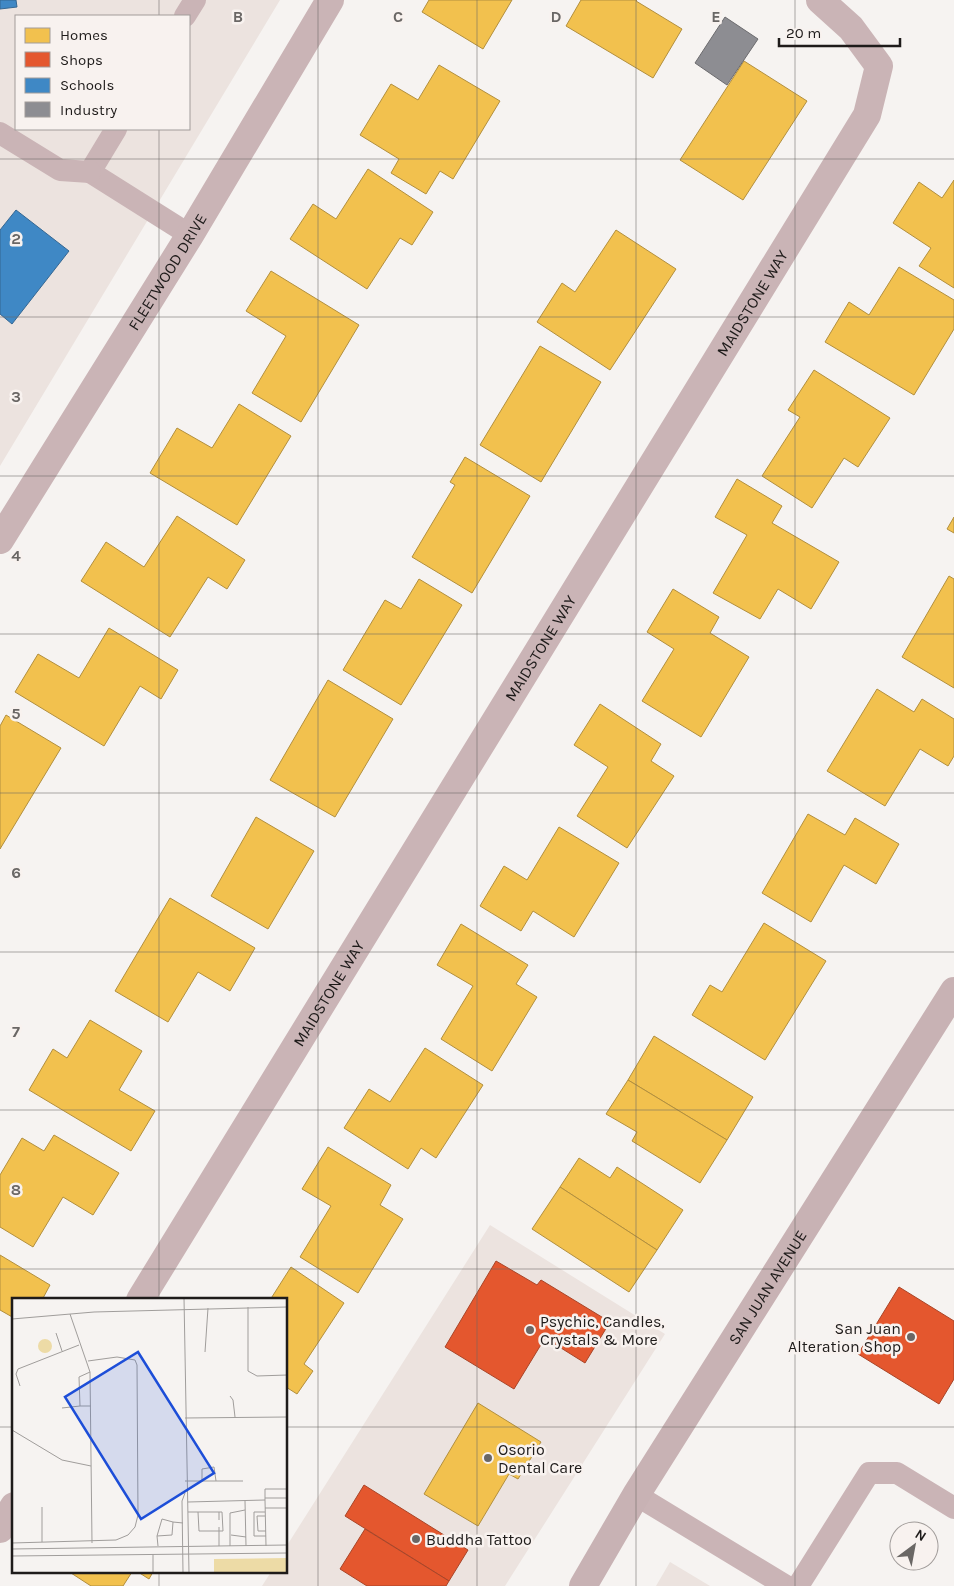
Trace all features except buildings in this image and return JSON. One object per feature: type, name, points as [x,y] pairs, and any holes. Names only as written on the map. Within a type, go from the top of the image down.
[{"type":"main road","name":"SAN JUAN AVENUE","points":[[583,1586],[636,1495],[954,991]]},
{"type":"street","name":"FLEETWOOD DRIVE","points":[[0,540],[190,235],[330,0]]},
{"type":"street","name":"MAIDSTONE WAY","points":[[141,1298],[867,115],[879,66],[851,28],[820,0]]},
{"type":"street","points":[[0,1529],[12,1509]]},
{"type":"lane","points":[[186,15],[195,0]]},
{"type":"lane","points":[[90,172],[115,130]]},
{"type":"lane","points":[[0,133],[60,170],[90,172],[190,235]]},
{"type":"lane","points":[[798,1586],[869,1473],[897,1473],[954,1508]]},
{"type":"lane","points":[[636,1495],[786,1586]]},
{"type":"shaded area","points":[[0,0],[280,0],[0,466]]},
{"type":"shaded area","points":[[490,1225],[665,1334],[505,1586],[262,1586],[270,1574],[288,1574],[288,1544]]},
{"type":"shaded area","points":[[670,1562],[710,1586],[656,1586]]},
{"type":"place","name":"Psychic, Candles, Crystals & More","points":[[530,1330]]},
{"type":"place","name":"San Juan Alteration Shop","points":[[911,1337]]},
{"type":"place","name":"Osorio Dental Care","points":[[488,1458]]},
{"type":"place","name":"Buddha Tattoo","points":[[416,1539]]}]
